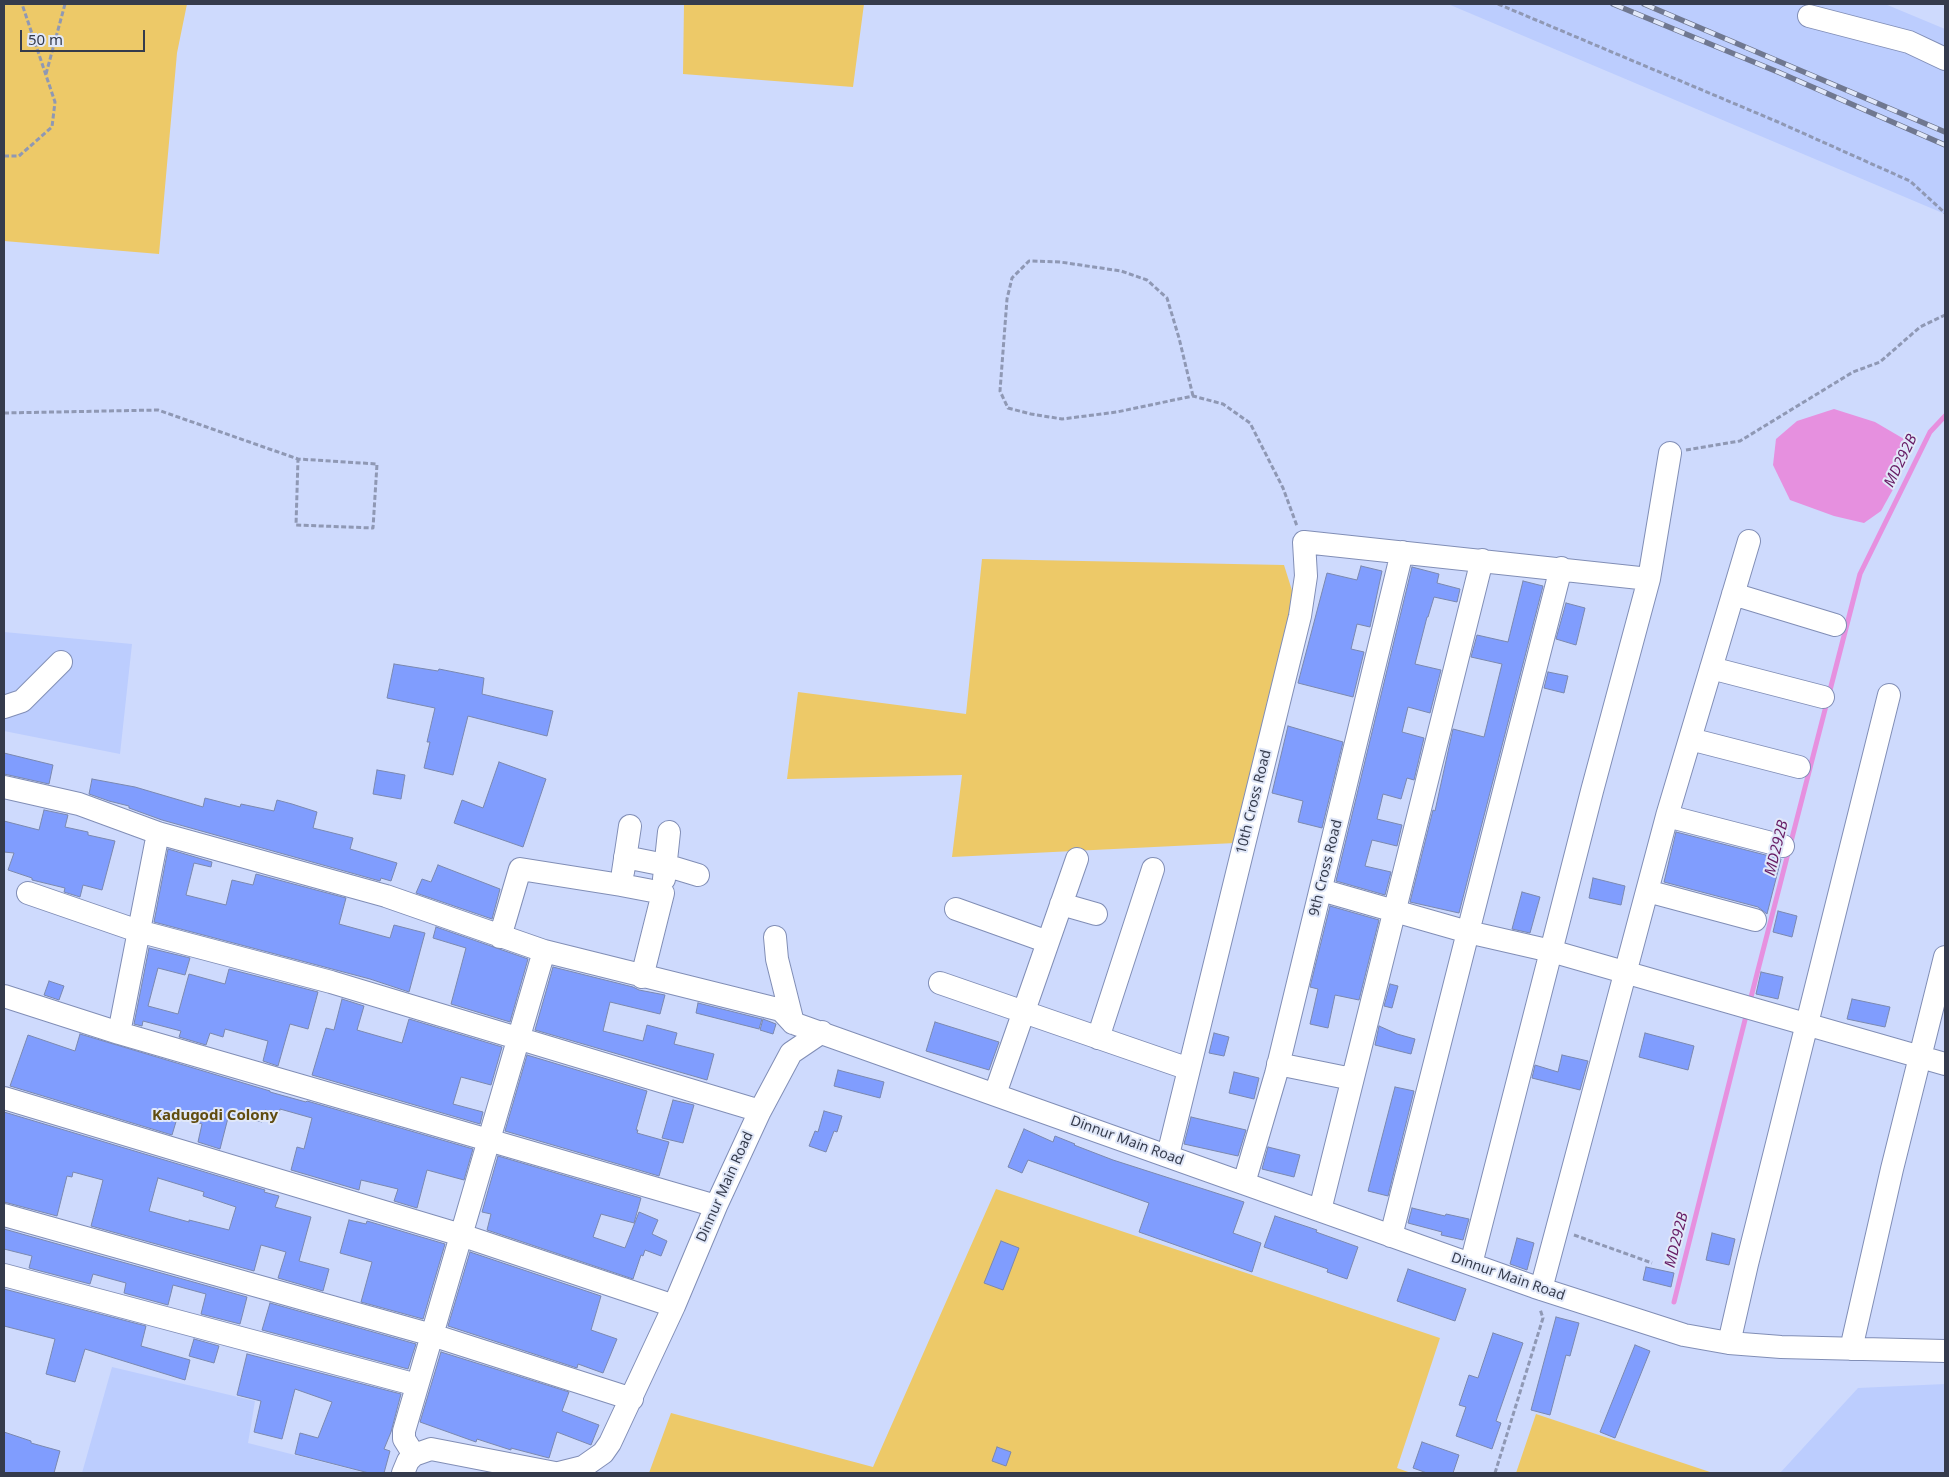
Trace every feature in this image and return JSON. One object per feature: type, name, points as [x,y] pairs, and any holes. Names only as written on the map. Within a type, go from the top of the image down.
[{"type":"street","points":[[1809,16],[1909,42],[1945,59]]},
{"type":"street","points":[[1470,1264],[1550,951],[1649,579],[1670,453]]},
{"type":"street","points":[[1541,1289],[1667,816],[1749,541]]},
{"type":"street","points":[[1304,542],[1561,568],[1649,579]]},
{"type":"street","name":"10th Cross Road","points":[[1168,1156],[1300,616],[1306,576],[1304,542]]},
{"type":"street","name":"9th Cross Road","points":[[1244,1183],[1278,1064],[1402,552]]},
{"type":"street","points":[[1320,1210],[1482,560]]},
{"type":"street","points":[[1391,1236],[1561,568]]},
{"type":"street","points":[[1733,594],[1836,625]]},
{"type":"street","points":[[4,707],[22,701],[61,662]]},
{"type":"street","points":[[1712,668],[1823,697]]},
{"type":"street","points":[[1729,1343],[1746,1264],[1889,695]]},
{"type":"street","points":[[1690,739],[1799,767]]},
{"type":"street","points":[[4,788],[79,804],[158,833],[386,896],[544,951],[642,977],[781,1010],[793,1023],[822,1032]]},
{"type":"street","points":[[1667,816],[1783,846]]},
{"type":"street","points":[[622,884],[624,857],[630,826]]},
{"type":"street","points":[[642,977],[663,893],[669,832]]},
{"type":"street","points":[[119,1033],[158,833]]},
{"type":"street","points":[[624,857],[665,864],[698,875]]},
{"type":"street","points":[[996,1094],[1077,859]]},
{"type":"street","points":[[500,937],[520,869],[622,884],[663,893]]},
{"type":"street","points":[[1098,1038],[1153,869]]},
{"type":"street","points":[[1321,890],[1468,932],[1550,951],[1945,1064]]},
{"type":"street","points":[[1647,891],[1755,920]]},
{"type":"street","points":[[28,892],[138,930],[330,982],[760,1110]]},
{"type":"street","points":[[1062,904],[1096,914]]},
{"type":"street","points":[[956,909],[1048,942]]},
{"type":"street","points":[[776,937],[777,959],[793,1023]]},
{"type":"street","points":[[408,1464],[404,1431],[544,951]]},
{"type":"street","points":[[1851,1348],[1945,957]]},
{"type":"street","points":[[940,983],[1189,1069]]},
{"type":"street","points":[[4,996],[119,1033],[716,1206]]},
{"type":"street","name":"Dinnur Main Road","points":[[408,1464],[431,1449],[439,1449],[557,1473],[583,1467],[603,1453],[632,1400],[760,1110],[792,1053],[822,1032],[1541,1289],[1684,1335],[1729,1343],[1781,1347],[1945,1350]]},
{"type":"street","points":[[1278,1064],[1352,1079]]},
{"type":"street","points":[[4,1098],[462,1235],[674,1306]]},
{"type":"street","points":[[4,1215],[432,1335],[632,1400]]},
{"type":"street","points":[[4,1275],[417,1385]]},
{"type":"path","points":[[4,156],[19,156],[52,127],[55,102],[22,4]]},
{"type":"path","points":[[46,75],[65,4]]},
{"type":"path","points":[[1498,4],[1778,122],[1910,181],[1945,213]]},
{"type":"path","points":[[1193,396],[1167,298],[1147,280],[1121,271],[1060,262],[1029,261],[1012,278],[1007,299],[1000,390],[1008,408],[1062,419],[1117,412],[1193,396],[1223,404],[1250,423],[1283,488],[1304,542]]},
{"type":"path","points":[[1670,453],[1740,441],[1853,372],[1880,362],[1920,327],[1945,315]]},
{"type":"path","points":[[4,414],[158,410],[298,459],[377,464],[373,528],[296,525],[298,459]]},
{"type":"path","points":[[1557,1230],[1652,1263]]},
{"type":"path","points":[[1495,1473],[1543,1318],[1538,1303],[1541,1289]]},
{"type":"shaded area","points":[[4,4],[187,4],[177,53],[159,254],[4,241]]},
{"type":"shaded area","points":[[684,4],[864,4],[853,87],[683,74]]},
{"type":"shaded area","points":[[1448,4],[1885,4],[1945,29],[1945,214]]},
{"type":"shaded area","points":[[982,559],[1284,565],[1295,600],[1235,843],[952,857],[962,775],[787,779],[798,692],[966,714]]},
{"type":"shaded area","points":[[4,632],[132,644],[120,754],[4,731]]},
{"type":"shaded area","points":[[996,1189],[1440,1338],[1397,1468],[1411,1473],[649,1473],[671,1413],[873,1467]]},
{"type":"shaded area","points":[[112,1367],[255,1401],[248,1443],[365,1473],[82,1473]]},
{"type":"shaded area","points":[[1945,1384],[1945,1473],[1780,1473],[1858,1388]]},
{"type":"shaded area","points":[[1536,1414],[1713,1473],[1516,1473]]},
{"type":"water","points":[[1834,409],[1875,422],[1904,439],[1901,475],[1881,511],[1864,523],[1834,516],[1790,500],[1773,465],[1776,439],[1797,421]]},
{"type":"building","points":[[1361,566],[1382,571],[1370,627],[1357,624],[1351,649],[1364,652],[1353,697],[1298,683],[1327,573],[1357,580]]},
{"type":"building","points":[[1412,567],[1439,574],[1437,583],[1460,589],[1457,602],[1434,597],[1415,664],[1441,670],[1430,713],[1408,707],[1402,732],[1424,738],[1414,780],[1407,778],[1401,799],[1383,794],[1377,819],[1402,825],[1397,846],[1372,840],[1365,866],[1391,872],[1385,895],[1336,881]]},
{"type":"building","points":[[1523,581],[1543,586],[1459,913],[1410,902],[1433,810],[1435,811],[1453,729],[1484,737],[1502,664],[1471,657],[1477,635],[1508,642]]},
{"type":"building","points":[[1566,603],[1585,608],[1576,645],[1556,639]]},
{"type":"building","points":[[394,664],[438,671],[439,669],[484,678],[482,694],[553,711],[547,736],[468,716],[453,775],[424,768],[430,742],[427,742],[435,708],[387,698]]},
{"type":"building","points":[[1548,672],[1568,676],[1564,693],[1544,688]]},
{"type":"building","points":[[1288,726],[1343,742],[1322,828],[1298,822],[1303,801],[1272,793]]},
{"type":"building","points":[[4,753],[53,765],[49,784],[4,774]]},
{"type":"building","points":[[499,762],[546,779],[523,847],[454,823],[462,800],[483,808]]},
{"type":"building","points":[[377,770],[405,775],[401,799],[373,794]]},
{"type":"building","points":[[92,779],[135,787],[203,807],[205,798],[240,807],[241,804],[274,811],[277,800],[292,804],[317,812],[313,828],[353,838],[350,849],[397,863],[391,881],[381,878],[380,881],[162,820],[129,808],[129,806],[89,794]]},
{"type":"building","points":[[44,810],[68,815],[65,827],[88,832],[88,835],[115,841],[102,890],[83,885],[80,897],[64,892],[65,888],[32,880],[32,878],[8,870],[14,853],[4,852],[4,821],[39,830]]},
{"type":"building","points":[[1676,832],[1781,859],[1767,914],[1758,907],[1664,882]]},
{"type":"building","points":[[168,849],[212,862],[211,867],[194,863],[186,895],[226,905],[232,880],[253,885],[256,874],[346,898],[339,924],[390,938],[394,925],[425,933],[409,992],[370,979],[154,922]]},
{"type":"building","points":[[438,865],[500,889],[492,919],[416,893],[422,879],[431,882]]},
{"type":"building","points":[[1593,878],[1625,886],[1621,905],[1589,898]]},
{"type":"building","points":[[1522,892],[1540,897],[1530,933],[1512,929]]},
{"type":"building","points":[[1330,906],[1379,920],[1359,1000],[1335,995],[1328,1028],[1310,1024],[1318,989],[1310,987]]},
{"type":"building","points":[[1778,911],[1797,916],[1792,937],[1773,932]]},
{"type":"building","points":[[436,927],[528,959],[510,1022],[451,1004],[466,948],[433,938]]},
{"type":"building","points":[[149,948],[190,958],[185,975],[158,968],[148,1006],[178,1014],[189,974],[225,984],[229,969],[318,992],[308,1029],[290,1024],[278,1066],[263,1061],[268,1041],[225,1029],[223,1037],[210,1033],[206,1045],[179,1037],[181,1031],[143,1021],[142,1026],[134,1024]]},
{"type":"building","points":[[553,967],[665,995],[660,1014],[610,1002],[603,1031],[643,1041],[647,1025],[677,1033],[674,1044],[714,1054],[707,1080],[535,1030]]},
{"type":"building","points":[[1761,972],[1783,977],[1778,999],[1756,994]]},
{"type":"building","points":[[49,981],[64,986],[59,1000],[44,995]]},
{"type":"building","points":[[1390,984],[1398,986],[1392,1008],[1384,1006]]},
{"type":"building","points":[[342,999],[364,1006],[357,1030],[402,1043],[409,1019],[502,1047],[491,1085],[461,1077],[453,1104],[483,1112],[480,1124],[312,1075],[326,1028],[334,1030]]},
{"type":"building","points":[[1852,999],[1890,1007],[1885,1027],[1847,1019]]},
{"type":"building","points":[[698,1003],[762,1019],[759,1029],[696,1013]]},
{"type":"building","points":[[763,1019],[776,1024],[773,1034],[760,1030]]},
{"type":"building","points":[[935,1022],[999,1042],[989,1070],[926,1051]]},
{"type":"building","points":[[1379,1026],[1415,1039],[1411,1054],[1375,1045]]},
{"type":"building","points":[[1214,1033],[1229,1037],[1224,1056],[1209,1053]]},
{"type":"building","points":[[1645,1033],[1694,1046],[1688,1070],[1639,1057]]},
{"type":"building","points":[[80,1034],[270,1092],[473,1149],[464,1180],[427,1170],[417,1208],[394,1201],[398,1189],[361,1180],[359,1190],[291,1170],[297,1147],[304,1149],[312,1118],[280,1109],[279,1114],[265,1110],[262,1122],[229,1114],[220,1149],[198,1142],[202,1124],[178,1115],[172,1135],[10,1086],[28,1035],[75,1051]]},
{"type":"building","points":[[527,1055],[647,1091],[636,1130],[638,1130],[637,1133],[669,1142],[659,1176],[505,1131]]},
{"type":"building","points":[[1562,1055],[1588,1061],[1580,1090],[1532,1078],[1535,1065],[1558,1072]]},
{"type":"building","points":[[838,1070],[884,1082],[880,1098],[834,1086]]},
{"type":"building","points":[[1234,1072],[1259,1078],[1254,1099],[1229,1093]]},
{"type":"building","points":[[1395,1087],[1414,1091],[1388,1196],[1368,1191]]},
{"type":"building","points":[[673,1100],[694,1105],[683,1143],[662,1138]]},
{"type":"building","points":[[824,1111],[842,1116],[837,1132],[834,1131],[826,1152],[809,1146],[815,1131],[818,1132]]},
{"type":"building","points":[[4,1112],[265,1190],[264,1192],[279,1196],[275,1207],[311,1217],[299,1261],[329,1269],[323,1291],[278,1278],[286,1252],[261,1245],[254,1271],[91,1226],[103,1180],[73,1172],[72,1177],[67,1176],[57,1216],[4,1202]],"holes":[[[158,1178],[204,1192],[203,1196],[236,1207],[229,1230],[149,1211]]]},
{"type":"building","points":[[1191,1117],[1246,1130],[1238,1156],[1184,1144]]},
{"type":"building","points":[[1024,1129],[1053,1142],[1055,1136],[1113,1160],[1244,1202],[1233,1233],[1261,1243],[1252,1272],[1139,1232],[1149,1203],[1028,1160],[1022,1173],[1008,1167]]},
{"type":"building","points":[[1268,1147],[1300,1155],[1294,1177],[1262,1169]]},
{"type":"building","points":[[498,1156],[641,1198],[634,1223],[601,1214],[593,1237],[625,1248],[639,1212],[658,1220],[652,1234],[667,1241],[661,1256],[645,1250],[643,1256],[641,1255],[633,1279],[487,1230],[491,1214],[482,1212]]},
{"type":"building","points":[[1412,1208],[1445,1216],[1446,1214],[1469,1219],[1463,1240],[1441,1235],[1442,1232],[1408,1223]]},
{"type":"building","points":[[1275,1216],[1317,1230],[1316,1232],[1358,1247],[1347,1279],[1327,1272],[1328,1269],[1264,1247]]},
{"type":"building","points":[[349,1220],[366,1224],[367,1221],[445,1244],[423,1319],[361,1302],[372,1262],[340,1253]]},
{"type":"building","points":[[4,1229],[247,1297],[240,1324],[201,1314],[206,1294],[173,1285],[168,1305],[124,1293],[126,1283],[93,1274],[90,1284],[29,1268],[32,1256],[4,1249]]},
{"type":"building","points":[[1712,1233],[1735,1239],[1729,1265],[1706,1260]]},
{"type":"building","points":[[1517,1238],[1534,1243],[1527,1270],[1510,1264]]},
{"type":"building","points":[[1001,1241],[1019,1248],[1003,1290],[984,1283]]},
{"type":"building","points":[[470,1252],[601,1296],[591,1330],[617,1339],[603,1373],[578,1364],[577,1368],[448,1326]]},
{"type":"building","points":[[1646,1267],[1674,1273],[1671,1287],[1643,1280]]},
{"type":"building","points":[[1408,1269],[1466,1289],[1455,1321],[1397,1301]]},
{"type":"building","points":[[4,1289],[146,1326],[141,1346],[190,1360],[185,1380],[85,1349],[75,1382],[46,1374],[55,1339],[4,1326]]},
{"type":"building","points":[[270,1303],[416,1344],[408,1369],[262,1330]]},
{"type":"building","points":[[1556,1317],[1579,1323],[1570,1356],[1566,1355],[1550,1415],[1531,1410]]},
{"type":"building","points":[[1493,1333],[1523,1343],[1496,1421],[1501,1423],[1492,1449],[1456,1436],[1466,1407],[1459,1405],[1469,1375],[1478,1378]]},
{"type":"building","points":[[194,1339],[219,1346],[214,1363],[189,1356]]},
{"type":"building","points":[[1635,1345],[1650,1351],[1615,1438],[1600,1432]]},
{"type":"building","points":[[441,1352],[569,1392],[562,1411],[599,1425],[591,1445],[557,1432],[549,1458],[511,1448],[511,1450],[477,1439],[476,1442],[420,1422]]},
{"type":"building","points":[[247,1354],[401,1394],[391,1432],[384,1449],[390,1451],[384,1473],[369,1473],[295,1454],[300,1433],[318,1438],[332,1402],[295,1389],[282,1439],[254,1432],[261,1401],[237,1395]]},
{"type":"building","points":[[4,1432],[31,1441],[31,1443],[60,1451],[54,1473],[4,1473]]},
{"type":"building","points":[[1422,1442],[1459,1455],[1453,1473],[1427,1473],[1413,1468]]},
{"type":"building","points":[[997,1447],[1011,1452],[1006,1466],[992,1461]]},
{"type":"waterway","name":"MD292B","points":[[1829,694],[1860,574],[1930,432],[1945,416]]},
{"type":"waterway","name":"MD292B","points":[[1750,1001],[1827,702]]},
{"type":"waterway","name":"MD292B","points":[[1674,1302],[1747,1012]]},
{"type":"railway","points":[[1613,4],[1778,72],[1945,145]]},
{"type":"railway","points":[[1644,4],[1945,132]]},
{"type":"district","name":"Kadugodi Colony","points":[[215,1116]]}]
